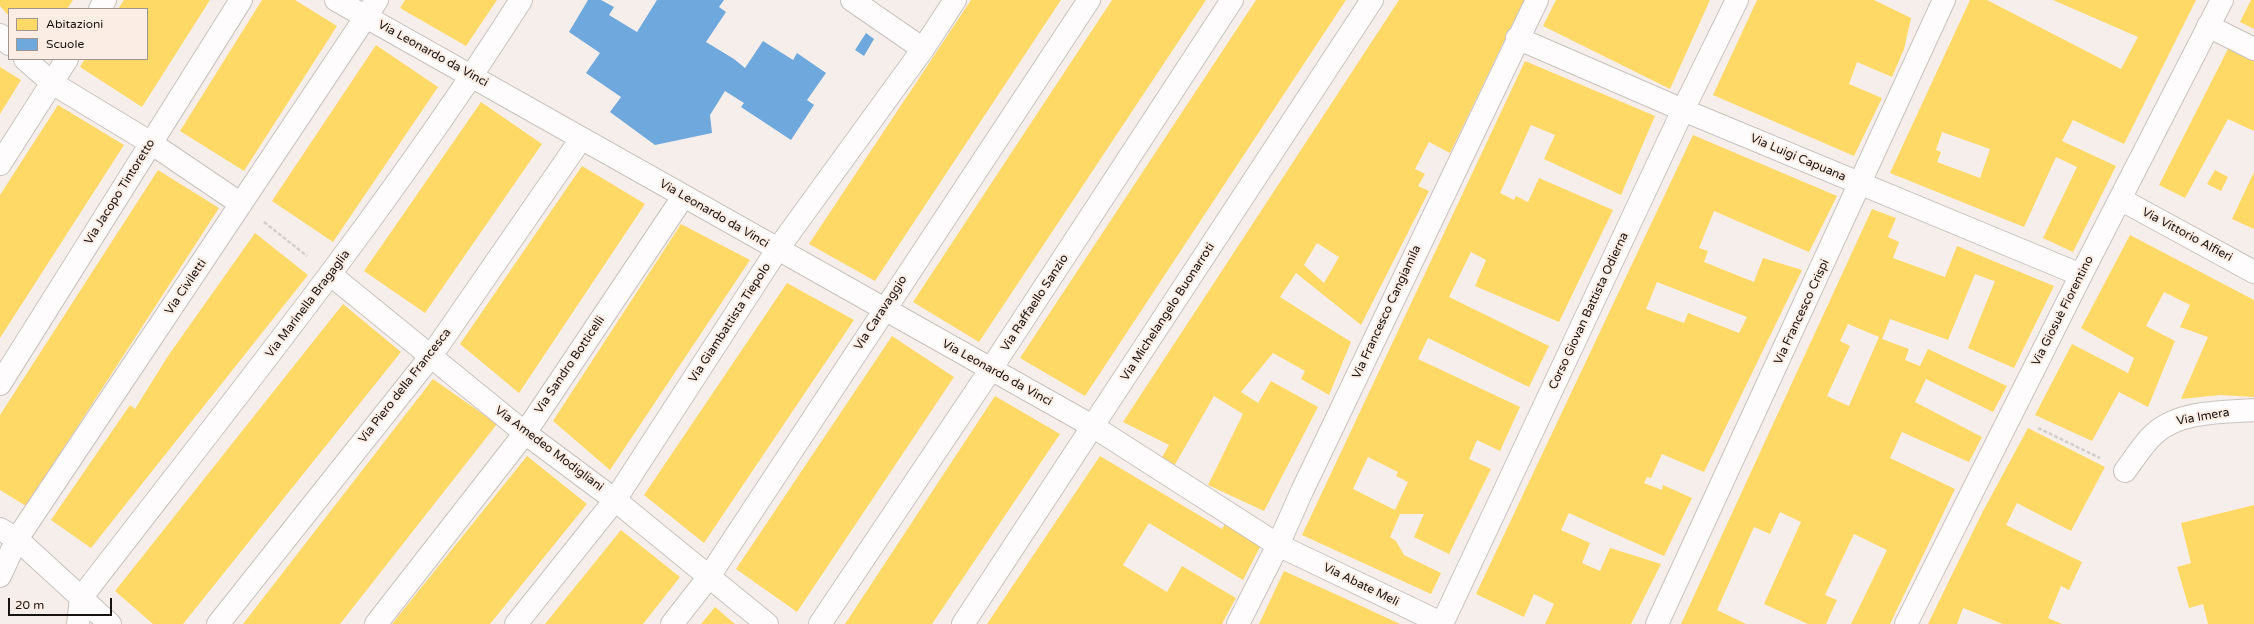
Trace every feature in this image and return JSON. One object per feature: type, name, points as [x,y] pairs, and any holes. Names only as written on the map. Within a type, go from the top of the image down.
[{"type":"street","name":"Via Jacopo Tintoretto","points":[[0,384],[241,0]]},
{"type":"street","name":"Via Leonardo da Vinci","points":[[336,0],[371,8],[472,76],[683,197],[1094,427],[1278,545]]},
{"type":"street","name":"Via Marinella Bragaglia","points":[[81,598],[331,275],[472,76],[521,0]]},
{"type":"street","points":[[852,0],[923,49]]},
{"type":"street","name":"Via Giambattista Tiepolo","points":[[516,624],[615,500],[777,250],[923,49],[955,0]]},
{"type":"street","name":"Via Caravaggio","points":[[672,624],[708,578],[1089,0]]},
{"type":"street","name":"Via Raffaello Sanzio","points":[[820,624],[991,369],[1232,0]]},
{"type":"street","name":"Via Michelangelo Buonarroti","points":[[963,624],[1094,427],[1372,0]]},
{"type":"street","name":"Via Francesco Cangiamila","points":[[1238,624],[1278,545],[1302,491],[1517,38],[1537,0]]},
{"type":"street","name":"Corso Giovan Battista Odierna","points":[[1443,624],[1683,110],[1737,0]]},
{"type":"street","name":"Via Francesco Crispi","points":[[1657,624],[1861,184],[1944,0]]},
{"type":"street","name":"Via Giosuè Fiorentino","points":[[1906,624],[2081,275],[2222,0]]},
{"type":"street","name":"Via Civiletti","points":[[0,576],[8,534],[241,204],[371,8]]},
{"type":"street","points":[[2208,26],[2254,49]]},
{"type":"street","points":[[0,35],[8,43]]},
{"type":"street","name":"Via Luigi Capuana","points":[[1517,38],[1683,110],[2081,275]]},
{"type":"street","points":[[26,60],[52,83],[151,142],[241,204]]},
{"type":"street","points":[[0,164],[67,60]]},
{"type":"street","name":"Via Piero della Francesca","points":[[218,624],[431,356],[581,139]]},
{"type":"street","name":"Via Sandro Botticelli","points":[[376,624],[525,433],[683,197]]},
{"type":"street","name":"Via Vittorio Alfieri","points":[[2120,199],[2254,272]]},
{"type":"street","name":"Via Amedeo Modigliani","points":[[331,275],[525,433],[615,500],[708,578],[766,624]]},
{"type":"street","name":"Via Imera","points":[[2125,471],[2153,435],[2169,423],[2215,412],[2254,410]]},
{"type":"street","points":[[8,534],[110,624]]},
{"type":"street","name":"Via Abate Meli","points":[[1278,545],[1443,624]]},
{"type":"street","points":[[78,624],[81,598]]},
{"type":"path","points":[[241,204],[331,275]]},
{"type":"path","points":[[2011,414],[2093,455]]},
{"type":"building: Abitazioni","points":[[0,0],[73,0],[68,8],[8,8],[8,15],[0,6]]},
{"type":"building: Abitazioni","points":[[124,0],[210,0],[142,107],[80,67],[84,60],[148,60],[148,8],[119,8]]},
{"type":"building: Abitazioni","points":[[262,0],[295,0],[337,26],[244,171],[180,131]]},
{"type":"building: Abitazioni","points":[[405,0],[497,0],[466,46],[400,8]]},
{"type":"building: Abitazioni","points":[[971,0],[1061,0],[875,281],[809,244]]},
{"type":"building: Abitazioni","points":[[1112,0],[1206,0],[979,342],[913,302]]},
{"type":"building: Abitazioni","points":[[1256,0],[1346,0],[1085,396],[1020,358]]},
{"type":"building: Abitazioni","points":[[1399,0],[1524,0],[1450,153],[1429,142],[1415,169],[1425,174],[1418,186],[1429,191],[1361,325],[1296,273],[1280,297],[1351,342],[1329,395],[1301,379],[1305,371],[1273,353],[1241,392],[1258,403],[1271,381],[1318,407],[1264,511],[1208,485],[1243,414],[1214,396],[1173,468],[1160,461],[1169,445],[1123,422]],"holes":[[[1317,243],[1339,257],[1324,283],[1304,265]]]},
{"type":"building: Abitazioni","points":[[1556,0],[1710,0],[1670,89],[1543,26]]},
{"type":"building: Abitazioni","points":[[1757,0],[1874,0],[1911,18],[1904,49],[1892,77],[1857,62],[1849,84],[1882,98],[1854,156],[1713,95]]},
{"type":"building: Abitazioni","points":[[1970,0],[1987,0],[2121,69],[2138,37],[2053,0],[2196,0],[2124,144],[2073,120],[2062,141],[2116,166],[2073,252],[2043,238],[2077,167],[2056,157],[2024,227],[1890,173]],"holes":[[[1942,132],[1990,149],[1980,178],[1937,162],[1941,152],[1936,150]]]},
{"type":"building: Abitazioni","points":[[2251,0],[2254,0],[2254,29],[2240,22]]},
{"type":"building: Abitazioni","points":[[376,45],[438,87],[333,242],[272,201]]},
{"type":"building: Abitazioni","points":[[2229,47],[2254,59],[2254,131],[2228,119],[2185,198],[2159,185]]},
{"type":"building: Abitazioni","points":[[1525,61],[1655,116],[1621,195],[1544,159],[1555,135],[1531,125],[1500,193],[1514,200],[1516,196],[1528,202],[1539,178],[1613,210],[1559,322],[1475,286],[1486,260],[1471,252],[1449,297],[1549,346],[1529,387],[1428,338],[1418,359],[1520,407],[1500,451],[1477,440],[1469,459],[1491,469],[1449,554],[1414,537],[1424,514],[1400,514],[1390,537],[1396,541],[1404,555],[1441,573],[1431,594],[1302,535]],"holes":[[[1368,457],[1398,472],[1396,476],[1408,482],[1395,510],[1353,489]]]},
{"type":"building: Abitazioni","points":[[0,67],[21,80],[0,114]]},
{"type":"building: Abitazioni","points":[[481,102],[542,144],[425,313],[364,271]]},
{"type":"building: Abitazioni","points":[[58,105],[124,145],[0,338],[0,195]]},
{"type":"building: Abitazioni","points":[[1693,135],[1837,196],[1809,252],[1714,211],[1699,248],[1708,251],[1704,262],[1754,282],[1763,258],[1802,270],[1704,472],[1662,454],[1651,478],[1647,477],[1644,483],[1662,490],[1663,485],[1692,498],[1664,556],[1569,513],[1561,530],[1590,543],[1582,563],[1600,571],[1610,548],[1661,564],[1631,624],[1545,624],[1554,604],[1534,594],[1524,617],[1476,594]],"holes":[[[1657,282],[1747,317],[1739,333],[1688,313],[1684,323],[1646,309]]]},
{"type":"building: Abitazioni","points":[[582,166],[645,204],[519,393],[460,344]]},
{"type":"building: Abitazioni","points":[[158,170],[219,208],[26,506],[0,490],[0,415]]},
{"type":"building: Abitazioni","points":[[2215,170],[2228,177],[2221,191],[2207,184]]},
{"type":"building: Abitazioni","points":[[2254,172],[2254,229],[2232,219]]},
{"type":"building: Abitazioni","points":[[1872,209],[1896,218],[1888,237],[1899,242],[1893,258],[1945,277],[1957,246],[2054,286],[2014,368],[1968,348],[1995,281],[1975,274],[1948,340],[1890,319],[1882,339],[1909,349],[1905,360],[1920,366],[1928,349],[2007,386],[1993,412],[1926,379],[1915,402],[1982,437],[1969,462],[1902,432],[1890,458],[1955,489],[1890,624],[1851,624],[1887,550],[1854,534],[1825,595],[1837,600],[1826,624],[1808,624],[1764,604],[1801,522],[1780,512],[1770,534],[1754,527],[1717,610],[1746,624],[1681,624]],"holes":[[[1848,324],[1879,337],[1849,406],[1827,396],[1850,346],[1840,341]]]},
{"type":"building: Abitazioni","points":[[681,224],[750,260],[610,470],[553,421]]},
{"type":"building: Abitazioni","points":[[255,233],[308,275],[91,548],[51,520],[130,405],[135,409],[168,356]]},
{"type":"building: Abitazioni","points":[[2130,235],[2254,300],[2254,397],[2220,395],[2181,399],[2208,337],[2180,327],[2190,305],[2164,292],[2146,326],[2175,341],[2148,407],[2119,392],[2092,441],[2035,415],[2072,344],[2128,373],[2134,358],[2081,328]]},
{"type":"building: Abitazioni","points":[[787,283],[854,320],[704,543],[644,495]]},
{"type":"building: Abitazioni","points":[[343,304],[401,352],[183,624],[153,624],[115,591]]},
{"type":"building: Abitazioni","points":[[892,336],[954,377],[797,612],[736,569]]},
{"type":"building: Abitazioni","points":[[433,379],[497,424],[340,624],[243,624]]},
{"type":"building: Abitazioni","points":[[995,396],[1060,434],[932,624],[845,624]]},
{"type":"building: Abitazioni","points":[[2028,428],[2105,467],[2071,531],[2017,503],[2006,525],[2082,562],[2069,590],[2061,586],[2048,618],[2062,624],[2003,624],[1963,608],[1957,624],[1928,624],[1982,513]]},
{"type":"building: Abitazioni","points":[[527,456],[587,504],[490,624],[392,624]]},
{"type":"building: Abitazioni","points":[[1100,456],[1222,529],[1227,521],[1262,543],[1243,580],[1149,523],[1123,565],[1167,592],[1182,566],[1236,598],[1222,624],[987,624]]},
{"type":"building: Abitazioni","points":[[2254,505],[2254,624],[2208,624],[2203,604],[2189,608],[2177,567],[2191,563],[2181,523]]},
{"type":"building: Abitazioni","points":[[621,530],[680,577],[643,624],[545,624]]},
{"type":"building: Abitazioni","points":[[1284,571],[1344,598],[1400,624],[1259,624]]},
{"type":"building: Abitazioni","points":[[715,607],[735,624],[701,624]]},
{"type":"building: Scuole","points":[[588,0],[601,0],[614,7],[609,15],[637,32],[657,0],[724,0],[719,7],[726,12],[706,42],[734,59],[745,68],[763,41],[793,60],[797,53],[826,73],[807,100],[814,105],[791,140],[741,107],[744,103],[725,91],[710,115],[712,133],[655,145],[610,112],[621,97],[586,73],[600,53],[569,32]]},
{"type":"building: Scuole","points":[[866,33],[874,39],[864,56],[855,50]]}]
